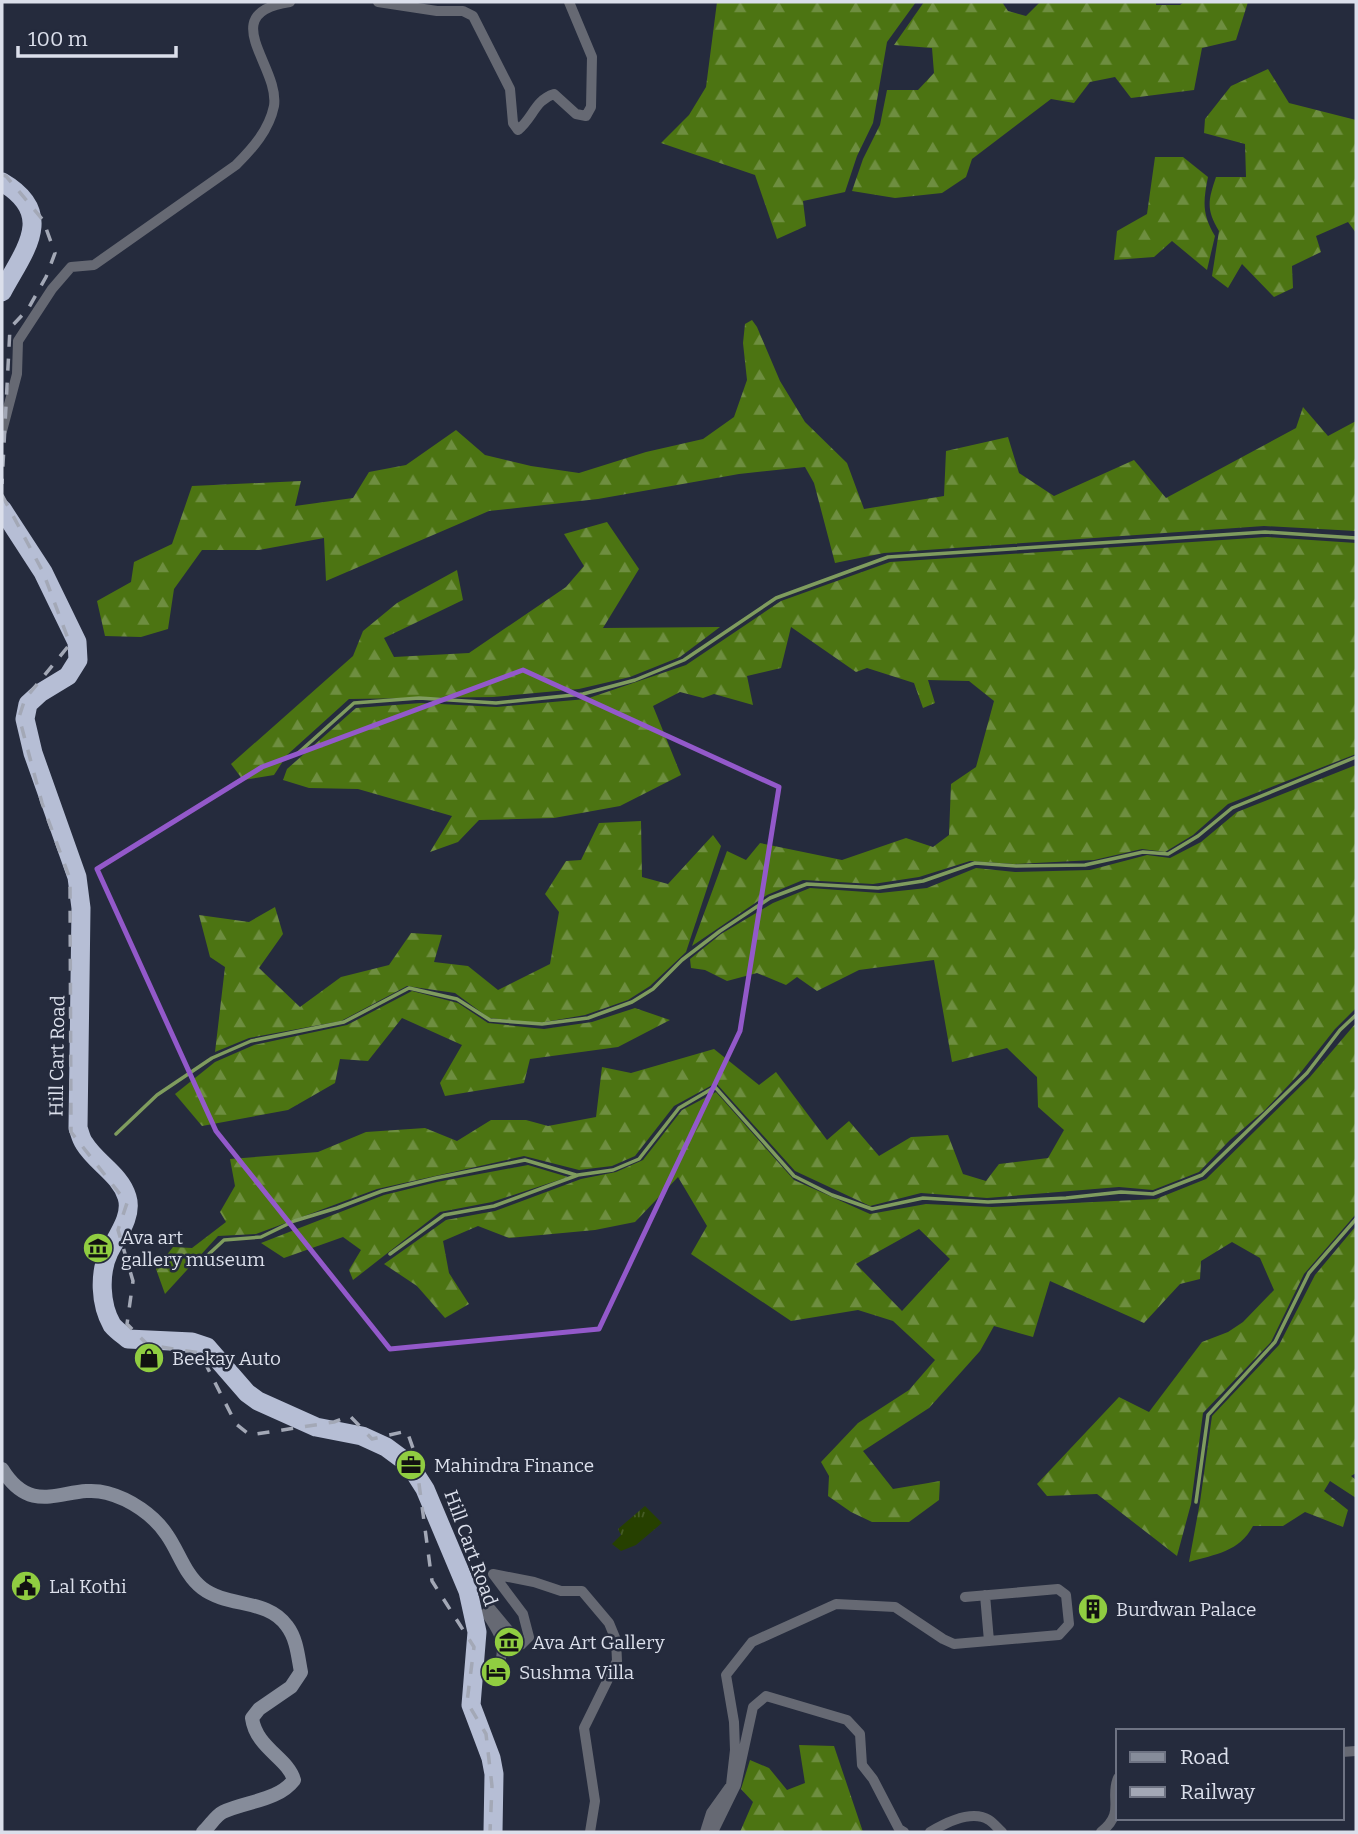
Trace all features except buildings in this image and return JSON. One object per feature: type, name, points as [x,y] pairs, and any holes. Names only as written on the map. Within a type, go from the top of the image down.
[{"type":"highway","points":[[2,182],[26,202],[33,218],[32,238],[2,292]]},
{"type":"highway","name":"Hill Cart Road","points":[[2,509],[43,572],[77,642],[78,660],[68,676],[27,704],[25,719],[33,753],[77,877],[80,897],[78,1128],[83,1143],[113,1174],[127,1197],[129,1210],[107,1256],[102,1286],[106,1308],[113,1326],[128,1339],[192,1342],[207,1347],[247,1393],[258,1401],[316,1427],[362,1436],[386,1447],[409,1464],[425,1489],[468,1591],[477,1632],[471,1705],[491,1758],[494,1774],[493,1832]]},
{"type":"main road","points":[[2,1469],[11,1484],[29,1494],[49,1498],[106,1492],[130,1502],[151,1515],[168,1535],[178,1557],[201,1587],[217,1597],[271,1610],[288,1627],[301,1672],[291,1687],[259,1709],[252,1718],[254,1731],[292,1772],[294,1780],[288,1788],[277,1794],[220,1813],[203,1832]]},
{"type":"street","points":[[2,431],[17,374],[18,341],[52,289],[71,267],[94,265],[236,165],[254,146],[268,125],[274,104],[274,88],[252,34],[255,19],[266,8],[290,2]]},
{"type":"street","points":[[379,2],[463,11],[473,16],[510,89],[513,123],[518,130],[543,97],[554,94],[576,114],[586,116],[591,107],[592,57],[569,2]]},
{"type":"street","points":[[474,1671],[499,1668],[503,1650],[499,1634],[486,1613],[491,1609],[521,1644],[529,1637],[523,1614],[493,1574],[534,1581],[561,1591],[582,1591],[609,1623],[616,1640],[617,1661],[584,1728],[595,1801],[590,1832]]},
{"type":"street","points":[[705,1832],[711,1813],[731,1785],[735,1750],[734,1723],[726,1675],[752,1642],[836,1604],[895,1607],[954,1644],[1059,1635],[1069,1624],[1066,1595],[1058,1589],[965,1597]]},
{"type":"street","points":[[985,1595],[989,1641]]},
{"type":"street","points":[[713,1832],[736,1784],[753,1707],[766,1696],[847,1720],[860,1734],[862,1765],[873,1779],[899,1829],[904,1832]]},
{"type":"street","points":[[1101,1832],[1115,1815],[1116,1808]]},
{"type":"street","points":[[930,1832],[942,1824],[965,1817],[988,1819],[1002,1832]]},
{"type":"highlighted area","points":[[523,670],[779,787],[740,1031],[599,1329],[390,1349],[216,1131],[97,869],[262,767]]},
{"type":"green space","points":[[717,2],[916,2],[887,42],[873,123],[857,156],[845,192],[803,201],[806,226],[777,239],[755,175],[661,143],[689,115],[706,87]]},
{"type":"green space","points":[[924,2],[1002,2],[1008,11],[1026,16],[1040,2],[1156,2],[1156,5],[1180,5],[1184,2],[1248,2],[1236,40],[1202,48],[1194,90],[1131,98],[1115,77],[1090,82],[1074,103],[1051,99],[972,159],[966,177],[942,193],[895,198],[852,191],[863,159],[880,125],[887,90],[918,90],[934,73],[932,48],[894,45]]},
{"type":"green space","points":[[1268,69],[1289,103],[1356,120],[1356,233],[1348,222],[1316,236],[1321,252],[1292,266],[1293,288],[1274,297],[1242,264],[1228,288],[1212,276],[1219,231],[1210,211],[1211,192],[1216,177],[1246,177],[1245,144],[1204,133],[1205,119],[1231,86]]},
{"type":"green space","points":[[1155,157],[1183,157],[1208,177],[1205,208],[1215,236],[1207,270],[1172,241],[1154,257],[1114,260],[1117,231],[1147,214]]},
{"type":"green space","points":[[752,320],[780,381],[805,422],[847,463],[864,509],[944,496],[946,451],[1008,437],[1019,473],[1054,496],[1134,460],[1166,498],[1296,428],[1303,407],[1328,436],[1356,421],[1356,531],[1264,526],[884,553],[835,563],[814,483],[805,467],[739,474],[598,499],[489,511],[326,581],[324,538],[259,550],[202,550],[174,589],[168,629],[141,637],[105,636],[97,601],[131,582],[134,562],[172,544],[192,486],[301,481],[295,506],[353,498],[369,472],[406,465],[456,430],[485,455],[531,466],[579,473],[646,452],[703,439],[734,417],[747,380],[743,343],[745,324]]},
{"type":"green space","points":[[607,522],[639,569],[603,628],[720,627],[680,657],[630,677],[579,689],[493,697],[349,699],[287,755],[274,775],[243,780],[231,764],[353,656],[363,631],[397,603],[457,570],[463,600],[384,638],[394,657],[469,653],[566,587],[584,566],[564,534]]},
{"type":"green space","points":[[1267,537],[1356,543],[1356,754],[1228,804],[1193,835],[1165,852],[1142,849],[1094,860],[1014,864],[970,861],[919,877],[873,884],[803,880],[767,895],[692,946],[727,851],[746,860],[760,843],[842,860],[906,838],[933,847],[949,835],[951,784],[976,767],[994,701],[969,681],[928,680],[935,703],[923,708],[914,683],[867,668],[856,672],[791,627],[781,668],[747,676],[753,705],[714,694],[703,698],[680,692],[653,706],[681,775],[620,806],[554,818],[479,820],[458,842],[430,852],[452,816],[358,789],[309,788],[283,780],[287,769],[356,708],[421,703],[497,707],[586,699],[686,665],[781,601],[890,562]]},
{"type":"green space","points":[[1356,765],[1356,1008],[1265,1110],[1199,1172],[1153,1190],[1119,1187],[987,1198],[921,1193],[870,1206],[795,1171],[716,1083],[674,1106],[635,1156],[612,1166],[579,1170],[524,1156],[377,1189],[256,1234],[218,1236],[165,1294],[156,1269],[173,1247],[192,1248],[226,1222],[220,1212],[235,1186],[230,1159],[318,1152],[366,1132],[425,1128],[457,1141],[491,1120],[526,1120],[548,1126],[596,1117],[602,1067],[631,1073],[714,1049],[759,1085],[776,1072],[827,1140],[849,1121],[879,1156],[911,1137],[948,1135],[963,1174],[986,1181],[999,1164],[1048,1158],[1064,1130],[1038,1107],[1037,1077],[1007,1048],[952,1062],[934,960],[859,970],[817,991],[797,977],[786,985],[757,973],[727,981],[705,970],[691,968],[690,959],[721,934],[773,903],[810,888],[880,893],[927,888],[976,868],[1015,872],[1090,870],[1147,855],[1170,858],[1201,842],[1237,812]]},
{"type":"green space","points":[[641,821],[642,877],[668,884],[713,835],[721,846],[686,952],[650,986],[628,1000],[585,1015],[539,1023],[489,1018],[455,993],[407,986],[341,1021],[249,1038],[215,1052],[225,967],[210,957],[199,915],[249,922],[275,907],[283,934],[259,968],[300,1007],[341,977],[389,965],[411,933],[442,935],[434,962],[468,966],[498,990],[550,964],[559,912],[545,894],[566,861],[581,860],[599,823]]},
{"type":"green space","points":[[412,991],[458,1003],[488,1023],[544,1029],[592,1022],[635,1008],[670,1020],[618,1047],[530,1059],[524,1083],[445,1096],[440,1083],[462,1045],[402,1018],[368,1061],[340,1059],[335,1083],[288,1110],[202,1126],[175,1094],[215,1062],[254,1045],[347,1025]]},
{"type":"green space","points":[[1356,1023],[1356,1214],[1304,1274],[1271,1342],[1203,1413],[1191,1504],[1177,1556],[1097,1494],[1047,1496],[1037,1484],[1119,1397],[1149,1412],[1202,1342],[1228,1332],[1243,1322],[1274,1290],[1260,1258],[1232,1242],[1201,1261],[1200,1279],[1180,1284],[1144,1323],[1050,1281],[1033,1337],[994,1326],[980,1351],[929,1408],[863,1451],[893,1489],[940,1481],[939,1500],[909,1522],[872,1522],[851,1512],[828,1496],[829,1476],[821,1462],[858,1423],[909,1390],[935,1360],[893,1321],[858,1310],[791,1321],[691,1254],[707,1226],[678,1177],[635,1222],[595,1230],[509,1238],[478,1226],[443,1241],[449,1273],[469,1304],[445,1318],[417,1286],[384,1264],[446,1220],[495,1211],[581,1179],[616,1172],[643,1160],[682,1110],[716,1092],[794,1180],[870,1214],[926,1204],[992,1207],[1156,1199],[1206,1179],[1310,1077]],"holes":[[[919,1229],[950,1259],[902,1311],[856,1264]]]},
{"type":"green space","points":[[528,1165],[568,1177],[492,1202],[440,1212],[353,1280],[349,1270],[361,1250],[343,1237],[284,1258],[261,1243],[384,1195]]},
{"type":"green space","points":[[1356,1226],[1356,1473],[1351,1476],[1356,1480],[1356,1498],[1330,1481],[1324,1491],[1348,1510],[1343,1527],[1305,1512],[1283,1526],[1253,1526],[1234,1547],[1189,1562],[1212,1416],[1279,1345],[1315,1275]]},
{"type":"green space","points":[[645,1506],[662,1523],[636,1545],[621,1551],[612,1544],[621,1535],[618,1529]]},
{"type":"green space","points":[[799,1745],[834,1746],[863,1832],[740,1832],[753,1802],[741,1789],[750,1760],[769,1768],[787,1790],[805,1783]]},
{"type":"waterway","points":[[297,754],[354,703],[419,698],[496,703],[583,694],[635,680],[684,660],[776,598],[888,557],[1265,532],[1356,538]]},
{"type":"waterway","points":[[116,1134],[157,1095],[212,1058],[251,1041],[344,1022],[409,988],[457,999],[490,1020],[542,1024],[588,1018],[632,1002],[653,989],[682,960],[720,931],[770,898],[807,884],[878,888],[923,881],[975,863],[1016,866],[1085,865],[1143,852],[1168,854],[1198,836],[1232,808],[1356,757]]},
{"type":"waterway","points":[[390,1254],[444,1215],[494,1206],[578,1175],[613,1170],[639,1159],[679,1108],[715,1087],[794,1176],[832,1195],[872,1209],[923,1198],[988,1202],[1121,1192],[1153,1194],[1202,1175],[1307,1073],[1340,1030],[1356,1015]]},
{"type":"waterway","points":[[196,1266],[224,1240],[261,1237],[294,1221],[382,1191],[436,1178],[525,1160],[576,1175]]},
{"type":"waterway","points":[[1196,1502],[1208,1415],[1275,1342],[1309,1273],[1356,1219]]},
{"type":"railway","points":[[2,175],[6,176],[43,220],[55,253],[46,277],[28,309],[10,328],[2,484]]},
{"type":"railway","points":[[2,495],[43,572],[70,644],[25,699],[19,717],[42,803],[70,879],[71,1132],[127,1203],[118,1230],[133,1281],[127,1324],[148,1345],[200,1353],[236,1424],[250,1435],[334,1422],[350,1416],[372,1439],[407,1431],[415,1454],[432,1581],[474,1647],[467,1702],[486,1734],[492,1786],[490,1832]]},
{"type":"place","name":"Ava art gallery museum","points":[[98,1248]]},
{"type":"place","name":"Beekay Auto","points":[[149,1358]]},
{"type":"place","name":"Mahindra Finance","points":[[411,1465]]},
{"type":"place","name":"Lal Kothi","points":[[26,1586]]},
{"type":"place","name":"Burdwan Palace","points":[[1093,1609]]},
{"type":"place","name":"Ava Art Gallery","points":[[509,1642]]},
{"type":"place","name":"Sushma Villa","points":[[496,1672]]}]
